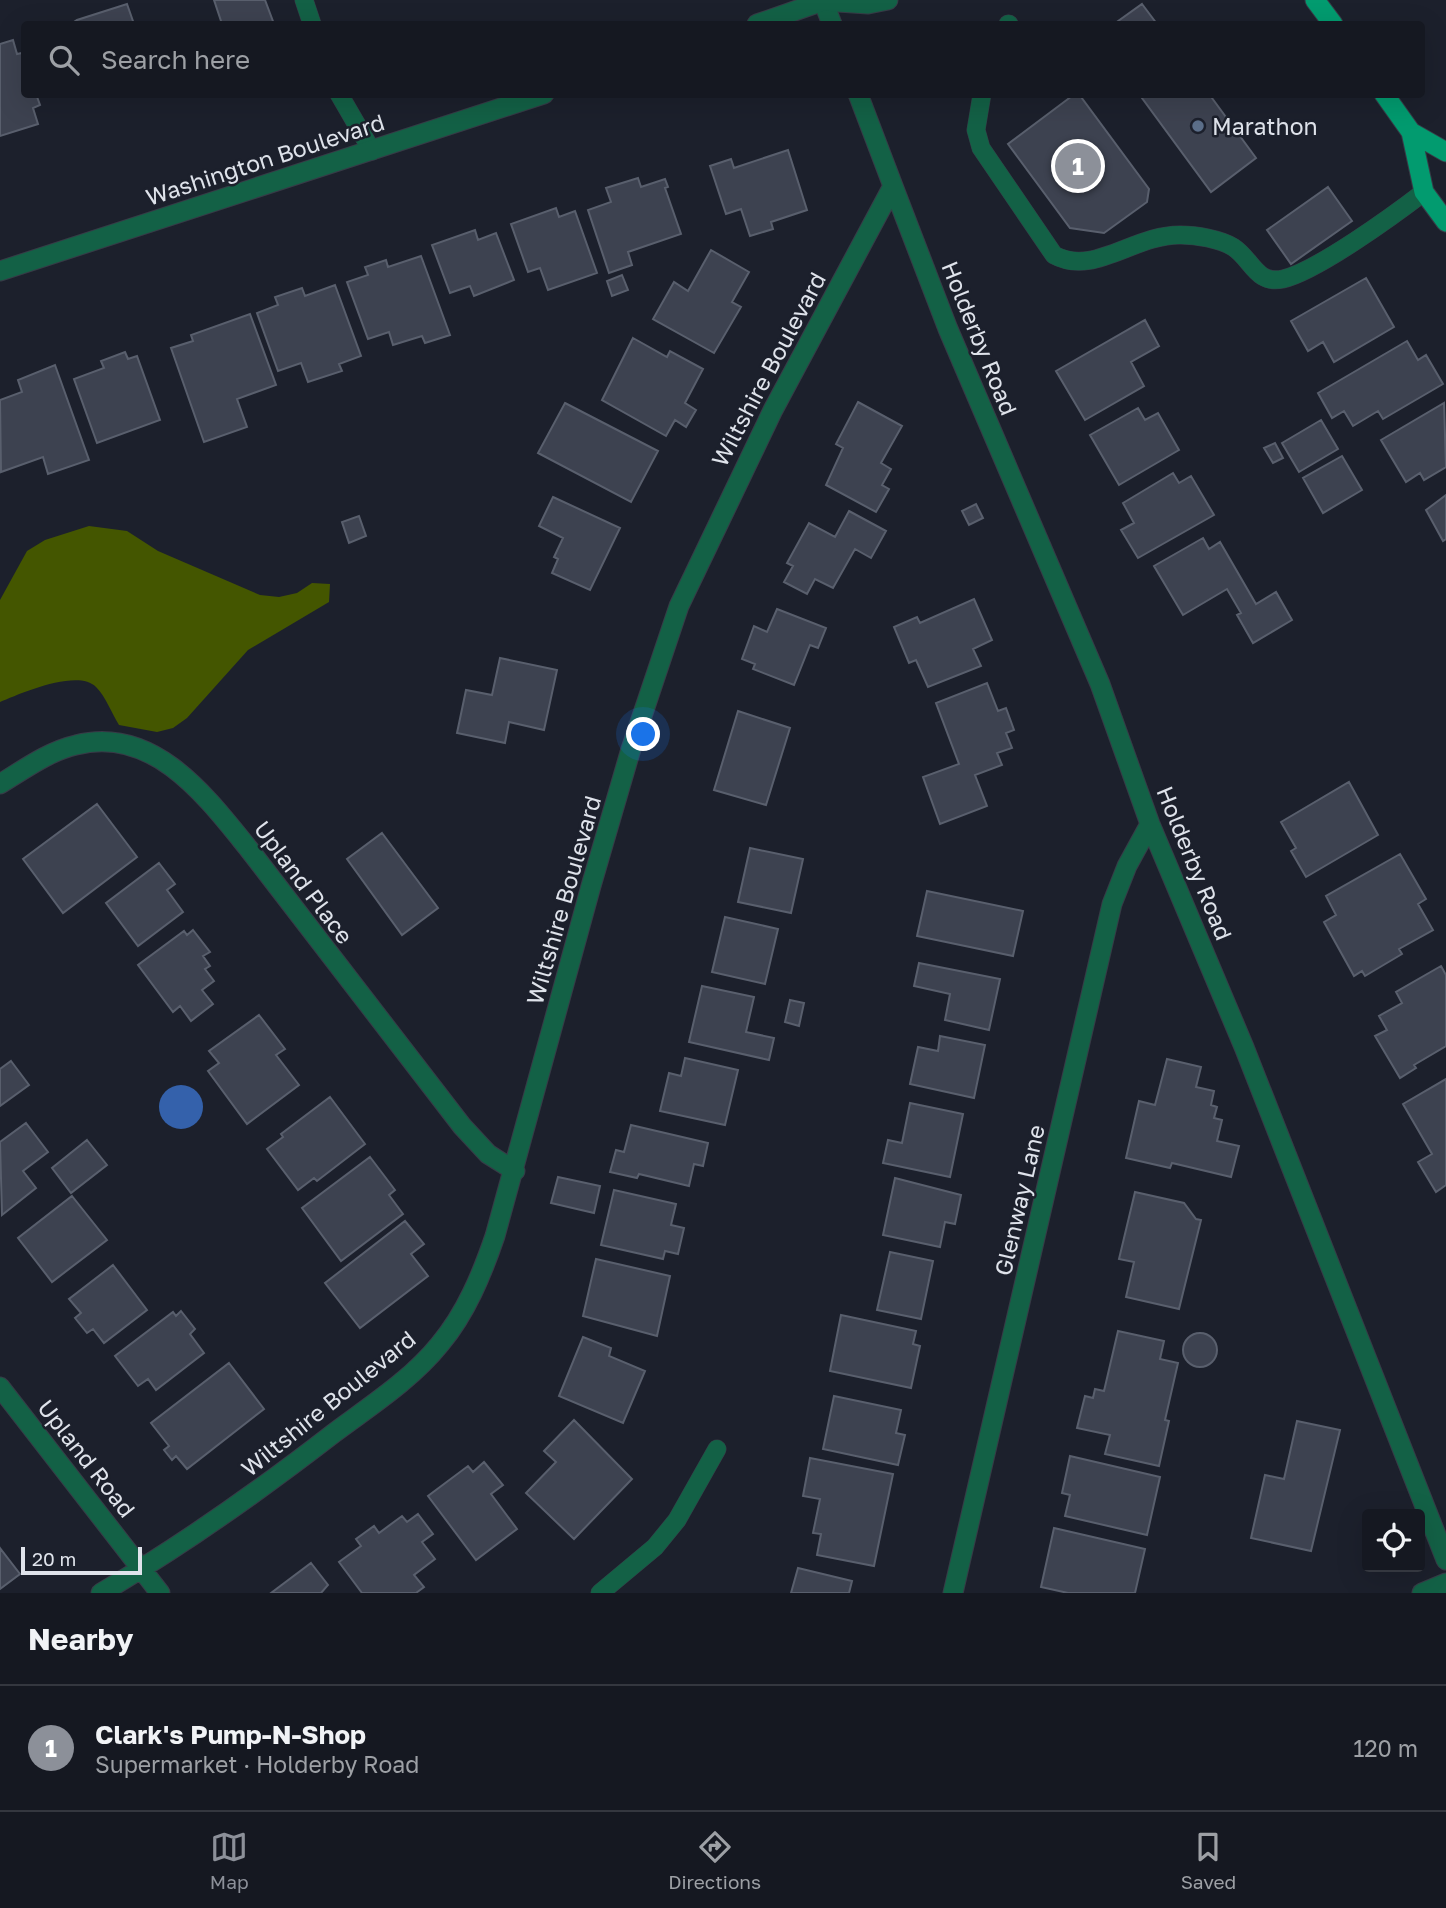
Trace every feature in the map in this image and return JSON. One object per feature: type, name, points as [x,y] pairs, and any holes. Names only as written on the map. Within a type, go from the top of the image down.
[{"type":"main road","points":[[1315,0],[1331,21]]},
{"type":"main road","points":[[1387,98],[1411,132],[1424,192],[1446,222]]},
{"type":"main road","points":[[1411,132],[1446,152]]},
{"type":"street","points":[[766,21],[823,1],[868,4],[888,0]]},
{"type":"street","points":[[823,1],[831,21]]},
{"type":"street","name":"Washington Boulevard","points":[[0,271],[532,98]]},
{"type":"street","points":[[860,98],[893,187]]},
{"type":"street","name":"Holderby Road","points":[[893,187],[976,397],[1100,684],[1150,824],[1244,1047],[1446,1560]]},
{"type":"street","name":"Wiltshire Boulevard","points":[[101,1593],[252,1496],[381,1398],[440,1345],[463,1311],[482,1274],[515,1171],[591,886],[635,737],[679,606],[761,434],[893,187]]},
{"type":"street","name":"Upland Place","points":[[0,785],[75,745],[107,742],[136,747],[163,760],[213,806],[248,848],[462,1126],[488,1154],[515,1171]]},
{"type":"street","name":"Glenway Lane","points":[[953,1593],[1112,904],[1127,866],[1150,824]]},
{"type":"street","name":"Upland Road","points":[[0,1387],[160,1593]]},
{"type":"street","points":[[1422,1593],[1446,1583]]},
{"type":"lane","points":[[304,0],[311,21]]},
{"type":"lane","points":[[341,98],[372,150]]},
{"type":"lane","points":[[981,98],[976,130],[981,148],[1054,255],[1077,263],[1092,261],[1163,235],[1196,237],[1234,247],[1259,275],[1272,281],[1287,278],[1310,267],[1424,192]]},
{"type":"lane","points":[[600,1593],[655,1547],[677,1520],[717,1449]]},
{"type":"green space","points":[[89,526],[127,531],[158,551],[260,595],[279,597],[297,593],[312,583],[330,584],[329,602],[248,650],[187,718],[173,728],[157,732],[119,725],[100,691],[87,682],[76,680],[48,684],[0,702],[0,600],[27,551],[45,540]]},
{"type":"water","points":[[181,1085],[196,1092],[203,1107],[196,1122],[181,1129],[166,1122],[159,1107],[166,1092]]},
{"type":"building","points":[[214,0],[265,0],[273,21],[221,21]]},
{"type":"building","points":[[127,4],[133,21],[76,21]]},
{"type":"building","points":[[1142,4],[1155,21],[1118,21]]},
{"type":"building","points":[[13,40],[17,54],[21,53],[21,98],[37,98],[40,105],[33,108],[38,124],[0,136],[0,44]]},
{"type":"building","points":[[1069,98],[1082,98],[1149,189],[1147,202],[1104,233],[1070,228],[1008,144]]},
{"type":"building","name":"Marathon","points":[[1142,98],[1212,98],[1256,158],[1211,192]]},
{"type":"building","points":[[788,150],[807,210],[771,222],[773,229],[750,236],[741,209],[726,214],[710,166],[731,159],[734,168]]},
{"type":"building","points":[[638,178],[641,187],[665,179],[668,187],[665,188],[681,234],[628,252],[632,265],[609,273],[588,210],[611,202],[606,188]]},
{"type":"building","points":[[1328,187],[1352,221],[1291,264],[1267,230]]},
{"type":"building","points":[[556,208],[559,217],[575,211],[597,273],[548,290],[540,268],[528,272],[511,224]]},
{"type":"building","points":[[475,230],[478,240],[496,233],[514,280],[474,296],[470,286],[450,293],[432,245]]},
{"type":"building","points":[[711,250],[749,272],[732,302],[741,307],[714,353],[653,319],[674,282],[688,291]]},
{"type":"building","points":[[421,256],[450,335],[425,343],[422,336],[393,345],[389,332],[368,339],[347,282],[368,275],[365,267],[386,260],[388,267]]},
{"type":"building","points":[[622,275],[628,290],[612,296],[607,281]]},
{"type":"building","points":[[1366,278],[1394,327],[1334,362],[1323,342],[1308,351],[1291,321]]},
{"type":"building","points":[[335,285],[361,356],[339,364],[342,371],[308,382],[301,363],[278,371],[257,313],[278,305],[275,297],[302,288],[305,296]]},
{"type":"building","points":[[250,314],[276,385],[237,399],[247,427],[204,442],[171,348],[193,341],[191,335]]},
{"type":"building","points":[[1145,320],[1159,346],[1131,362],[1144,386],[1085,420],[1056,371]]},
{"type":"building","points":[[633,338],[667,357],[670,351],[703,369],[685,403],[696,410],[686,427],[675,420],[666,436],[602,400]]},
{"type":"building","points":[[1407,341],[1418,360],[1426,355],[1443,384],[1383,419],[1378,411],[1353,426],[1344,411],[1332,418],[1318,393]]},
{"type":"building","points":[[125,352],[128,359],[137,356],[160,420],[97,443],[74,379],[104,368],[101,361]]},
{"type":"building","points":[[55,365],[89,460],[48,474],[43,457],[1,472],[0,400],[22,392],[18,380]]},
{"type":"building","points":[[858,402],[902,426],[881,463],[891,469],[882,485],[889,489],[876,512],[826,485],[843,448],[836,444]]},
{"type":"building","points":[[565,403],[658,451],[631,502],[538,453]]},
{"type":"building","points":[[1444,403],[1446,467],[1424,480],[1420,473],[1406,482],[1381,440]]},
{"type":"building","points":[[1138,408],[1145,420],[1158,413],[1179,450],[1119,485],[1090,435]]},
{"type":"building","points":[[1321,420],[1338,449],[1299,472],[1282,443]]},
{"type":"building","points":[[1275,443],[1283,458],[1273,463],[1264,448]]},
{"type":"building","points":[[1342,456],[1362,490],[1323,513],[1303,478]]},
{"type":"building","points":[[1173,473],[1179,483],[1191,476],[1214,515],[1138,558],[1121,530],[1134,523],[1123,503]]},
{"type":"building","points":[[1446,495],[1446,539],[1443,541],[1426,510]]},
{"type":"building","points":[[553,497],[620,528],[590,590],[552,573],[558,559],[554,557],[563,538],[539,526]]},
{"type":"building","points":[[976,504],[983,518],[969,525],[962,511]]},
{"type":"building","points":[[849,511],[886,531],[871,558],[855,549],[833,588],[815,579],[807,594],[784,582],[793,566],[787,563],[809,523],[835,537]]},
{"type":"building","points":[[359,516],[366,536],[349,543],[342,522]]},
{"type":"building","points":[[1203,538],[1209,549],[1220,542],[1256,604],[1276,592],[1292,620],[1253,643],[1237,615],[1241,613],[1227,589],[1183,615],[1154,566]]},
{"type":"building","points":[[974,599],[992,640],[973,649],[981,666],[928,687],[916,660],[909,663],[894,627],[917,617],[920,623]]},
{"type":"building","points":[[777,609],[826,628],[818,648],[810,645],[794,685],[753,669],[755,664],[742,659],[754,626],[767,632]]},
{"type":"building","points":[[500,658],[557,670],[544,730],[509,722],[505,743],[457,733],[466,690],[492,695]]},
{"type":"building","points":[[987,683],[998,711],[1006,708],[1014,730],[1006,733],[1012,748],[997,753],[1002,765],[975,775],[987,806],[940,824],[923,777],[959,764],[936,703]]},
{"type":"building","points":[[738,711],[790,728],[766,805],[714,790]]},
{"type":"building","points":[[1349,782],[1378,835],[1306,877],[1291,851],[1296,848],[1281,822]]},
{"type":"building","points":[[97,804],[137,857],[63,913],[23,859]]},
{"type":"building","points":[[382,833],[438,908],[402,935],[347,859]]},
{"type":"building","points":[[750,848],[803,859],[791,913],[738,902]]},
{"type":"building","points":[[1400,854],[1426,899],[1418,904],[1433,930],[1399,949],[1402,954],[1365,976],[1362,971],[1354,976],[1324,922],[1336,915],[1326,896]]},
{"type":"building","points":[[159,863],[175,884],[167,890],[183,912],[138,946],[106,903]]},
{"type":"building","points":[[927,891],[1023,911],[1013,956],[917,936]]},
{"type":"building","points":[[725,917],[778,929],[765,984],[712,972]]},
{"type":"building","points":[[193,930],[210,952],[203,956],[210,966],[205,969],[214,981],[202,990],[213,1004],[191,1021],[180,1006],[173,1012],[138,965],[184,931],[187,935]]},
{"type":"building","points":[[919,963],[1000,979],[989,1030],[945,1020],[950,994],[914,986]]},
{"type":"building","points":[[1441,966],[1446,975],[1446,1046],[1414,1065],[1416,1068],[1400,1078],[1375,1036],[1387,1030],[1379,1016],[1402,1003],[1396,992]]},
{"type":"building","points":[[702,986],[754,997],[746,1032],[774,1038],[769,1060],[689,1042]]},
{"type":"building","points":[[790,1000],[804,1003],[799,1026],[785,1022]]},
{"type":"building","points":[[259,1015],[285,1049],[276,1055],[299,1085],[247,1124],[208,1071],[219,1063],[209,1051]]},
{"type":"building","points":[[940,1036],[985,1045],[974,1098],[910,1084],[918,1047],[938,1051]]},
{"type":"building","points":[[685,1058],[738,1070],[725,1125],[660,1111],[669,1073],[681,1076]]},
{"type":"building","points":[[1167,1059],[1201,1067],[1196,1087],[1214,1091],[1211,1105],[1217,1107],[1214,1118],[1222,1120],[1217,1141],[1239,1146],[1231,1177],[1172,1163],[1170,1168],[1126,1158],[1139,1101],[1155,1105]]},
{"type":"building","points":[[11,1061],[29,1085],[0,1106],[0,1069]]},
{"type":"building","points":[[1446,1079],[1446,1185],[1436,1192],[1418,1162],[1432,1154],[1403,1104]]},
{"type":"building","points":[[330,1097],[365,1144],[317,1181],[314,1178],[298,1190],[267,1149],[283,1137],[281,1134]]},
{"type":"building","points":[[910,1103],[963,1114],[950,1177],[883,1163],[888,1140],[902,1143]]},
{"type":"building","points":[[26,1123],[48,1152],[23,1171],[36,1188],[2,1215],[0,1142]]},
{"type":"building","points":[[631,1125],[708,1143],[703,1166],[694,1164],[689,1186],[639,1174],[637,1178],[610,1172],[616,1150],[624,1152]]},
{"type":"building","points":[[87,1140],[107,1165],[71,1193],[52,1168]]},
{"type":"building","points":[[370,1157],[395,1190],[389,1195],[403,1214],[341,1261],[302,1208]]},
{"type":"building","points":[[558,1177],[600,1186],[594,1213],[551,1203]]},
{"type":"building","points":[[895,1178],[961,1195],[955,1224],[945,1222],[940,1247],[883,1235]]},
{"type":"building","points":[[614,1190],[676,1204],[671,1225],[684,1228],[678,1254],[665,1251],[663,1259],[601,1245]]},
{"type":"building","points":[[1135,1192],[1184,1203],[1196,1219],[1201,1220],[1179,1309],[1126,1297],[1134,1262],[1119,1259]]},
{"type":"building","points":[[72,1196],[107,1240],[52,1282],[18,1238]]},
{"type":"building","points":[[405,1221],[424,1244],[411,1254],[428,1276],[360,1328],[325,1283]]},
{"type":"building","points":[[890,1252],[933,1261],[921,1319],[877,1310]]},
{"type":"building","points":[[596,1259],[670,1276],[657,1336],[583,1316]]},
{"type":"building","points":[[113,1265],[147,1310],[104,1343],[93,1329],[87,1333],[75,1318],[81,1313],[69,1299]]},
{"type":"building","points":[[181,1311],[195,1329],[190,1334],[204,1353],[156,1390],[148,1379],[138,1386],[115,1356],[173,1312],[176,1316]]},
{"type":"building","points":[[841,1315],[916,1331],[913,1344],[920,1346],[911,1388],[830,1371]]},
{"type":"building","points":[[1118,1331],[1164,1341],[1160,1359],[1178,1363],[1165,1420],[1169,1421],[1159,1466],[1105,1454],[1110,1435],[1077,1428],[1085,1396],[1093,1398],[1095,1389],[1104,1391]]},
{"type":"building","points":[[1200,1333],[1212,1338],[1217,1350],[1212,1362],[1200,1367],[1188,1362],[1183,1350],[1188,1338]]},
{"type":"building","points":[[583,1337],[611,1348],[609,1356],[645,1371],[623,1423],[559,1396]]},
{"type":"building","points":[[229,1363],[264,1409],[187,1469],[176,1456],[172,1460],[164,1450],[169,1446],[151,1423]]},
{"type":"building","points":[[834,1396],[901,1410],[896,1433],[905,1435],[898,1465],[823,1449]]},
{"type":"building","points":[[574,1420],[632,1479],[574,1539],[526,1493],[556,1462],[544,1451]]},
{"type":"building","points":[[1297,1421],[1340,1430],[1311,1551],[1251,1538],[1265,1475],[1284,1479]]},
{"type":"building","points":[[1070,1456],[1160,1477],[1147,1535],[1065,1516],[1070,1495],[1062,1493]]},
{"type":"building","points":[[810,1458],[893,1474],[874,1566],[817,1555],[821,1534],[813,1533],[820,1499],[803,1496]]},
{"type":"building","points":[[484,1462],[503,1485],[491,1494],[517,1529],[476,1560],[428,1496],[468,1466],[473,1472]]},
{"type":"building","points":[[418,1514],[433,1534],[422,1542],[435,1559],[414,1575],[424,1587],[416,1593],[362,1593],[339,1562],[361,1546],[356,1539],[374,1526],[379,1533],[402,1516],[407,1522]]},
{"type":"building","points":[[1054,1528],[1145,1549],[1135,1593],[1068,1593],[1041,1587]]},
{"type":"building","points":[[0,1548],[20,1574],[0,1589]]},
{"type":"building","points":[[311,1563],[328,1585],[321,1593],[271,1593]]},
{"type":"building","points":[[798,1568],[852,1581],[849,1593],[791,1593]]},
{"type":"place","name":"Marathon","points":[[1198,126]]},
{"type":"place","name":"Clark's Pump-N-Shop","points":[[1078,166]]}]
